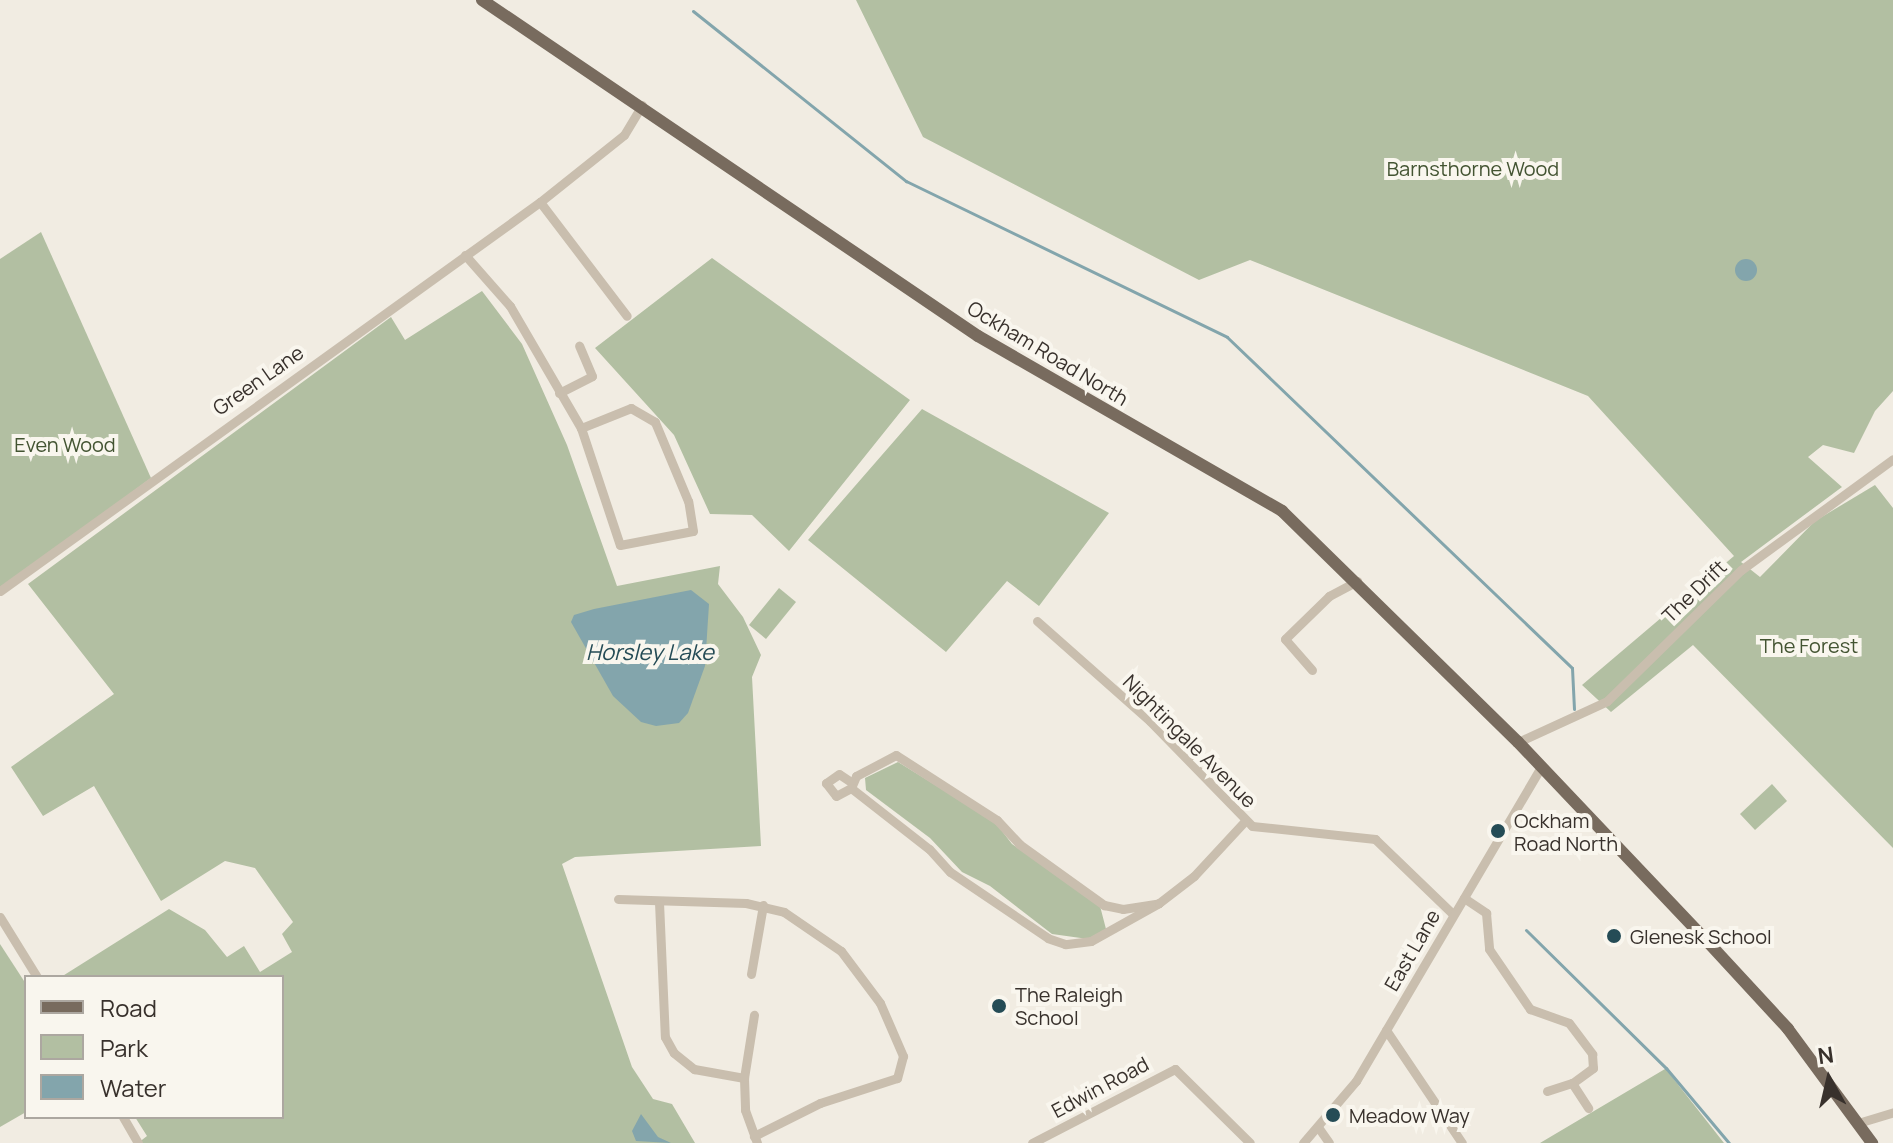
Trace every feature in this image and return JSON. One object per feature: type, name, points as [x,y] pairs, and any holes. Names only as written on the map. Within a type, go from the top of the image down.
[{"type":"main road","name":"Ockham Road North","points":[[482,0],[642,105],[978,336],[1282,511],[1357,581],[1518,742],[1788,1029],[1872,1143]]},
{"type":"street","name":"Green Lane","points":[[0,591],[540,202],[624,135],[642,105]]},
{"type":"street","points":[[540,202],[627,316]]},
{"type":"street","points":[[465,255],[510,306],[581,428],[620,545],[693,531],[688,501],[655,422],[631,408],[581,428]]},
{"type":"street","points":[[559,393],[592,376],[579,346]]},
{"type":"street","name":"The Drift","points":[[1518,742],[1607,701],[1741,570],[1893,459]]},
{"type":"street","points":[[1312,670],[1285,639],[1329,596],[1357,581]]},
{"type":"street","name":"Nightingale Avenue","points":[[1037,621],[1171,741],[1245,821],[1263,829],[1375,839],[1453,914]]},
{"type":"street","points":[[1109,931],[1115,918],[1104,905],[1019,844],[997,820],[903,756],[889,756],[851,785],[929,849],[950,872],[1053,940],[1078,944],[1109,931],[1159,903],[1194,876],[1245,821]]},
{"type":"street","name":"East Lane","points":[[1303,1143],[1348,1093],[1541,767]]},
{"type":"street","points":[[1464,898],[1486,913],[1486,942],[1530,1009],[1569,1023],[1592,1054],[1593,1068],[1572,1083],[1547,1091]]},
{"type":"street","points":[[618,899],[763,905],[809,926],[850,961],[880,1003],[904,1061],[893,1081],[820,1103],[756,1139],[745,1110],[744,1078],[754,1015]]},
{"type":"street","points":[[659,902],[662,1020],[669,1045],[694,1069],[744,1078]]},
{"type":"street","points":[[1104,905],[1123,909],[1159,903]]},
{"type":"street","points":[[751,974],[763,905]]},
{"type":"street","points":[[0,917],[36,975]]},
{"type":"street","points":[[1386,1030],[1462,1143]]},
{"type":"street","name":"Edwin Road","points":[[1032,1143],[1175,1069],[1248,1142]]},
{"type":"street","points":[[1572,1083],[1588,1108]]},
{"type":"street","points":[[1858,1123],[1893,1112]]},
{"type":"street","points":[[124,1119],[138,1143]]},
{"type":"street","points":[[1318,1127],[1329,1143]]},
{"type":"green space","name":"Barnsthorne Wood","points":[[856,0],[1893,0],[1893,391],[1875,411],[1854,453],[1823,445],[1808,457],[1842,487],[1741,562],[1760,577],[1815,521],[1875,485],[1893,508],[1893,848],[1693,645],[1611,712],[1582,685],[1734,556],[1588,396],[1250,260],[1199,280],[923,137]]},
{"type":"green space","name":"Even Wood","points":[[41,232],[151,478],[0,591],[0,259]]},
{"type":"green space","points":[[712,258],[910,400],[789,551],[752,515],[710,514],[674,435],[595,348]]},
{"type":"green space","points":[[482,291],[522,344],[567,445],[617,586],[720,566],[718,584],[743,617],[761,655],[752,677],[761,846],[575,857],[562,864],[632,1067],[653,1099],[672,1104],[695,1143],[138,1143],[147,1136],[136,1119],[284,1119],[284,975],[64,975],[169,909],[205,930],[227,957],[244,946],[260,972],[292,952],[282,934],[293,922],[255,868],[225,861],[161,901],[94,786],[43,816],[11,767],[114,694],[28,584],[391,317],[405,340]]},
{"type":"green space","points":[[922,409],[1109,513],[1039,606],[1007,581],[946,652],[808,540]]},
{"type":"green space","points":[[779,588],[796,602],[766,639],[749,625]]},
{"type":"green space","points":[[898,762],[995,822],[1012,844],[1100,906],[1106,929],[1088,939],[1052,934],[990,886],[962,872],[930,838],[866,790],[865,778]]},
{"type":"green space","points":[[1772,784],[1787,801],[1755,830],[1740,814]]},
{"type":"green space","points":[[0,944],[24,981],[24,1113],[0,1127]]},
{"type":"green space","points":[[1665,1069],[1724,1143],[1540,1143]]},
{"type":"water","points":[[1746,259],[1754,262],[1757,270],[1754,278],[1746,281],[1738,278],[1735,270],[1738,262]]},
{"type":"water","name":"Horsley Lake","points":[[691,590],[709,604],[705,666],[688,713],[679,723],[656,726],[641,722],[613,696],[571,622],[574,615],[594,609]]},
{"type":"water","points":[[641,1114],[658,1137],[671,1143],[636,1141],[632,1131]]},
{"type":"waterway","points":[[693,11],[906,181],[1227,337],[1572,668],[1574,709]]},
{"type":"waterway","points":[[1526,930],[1666,1068],[1729,1143]]},
{"type":"place","name":"Ockham Road North","points":[[1498,831]]},
{"type":"place","name":"Glenesk School","points":[[1614,936]]},
{"type":"place","name":"The Raleigh School","points":[[999,1006]]},
{"type":"place","name":"Meadow Way","points":[[1333,1115]]},
{"type":"park label","name":"The Forest","points":[[1809,645]]}]
